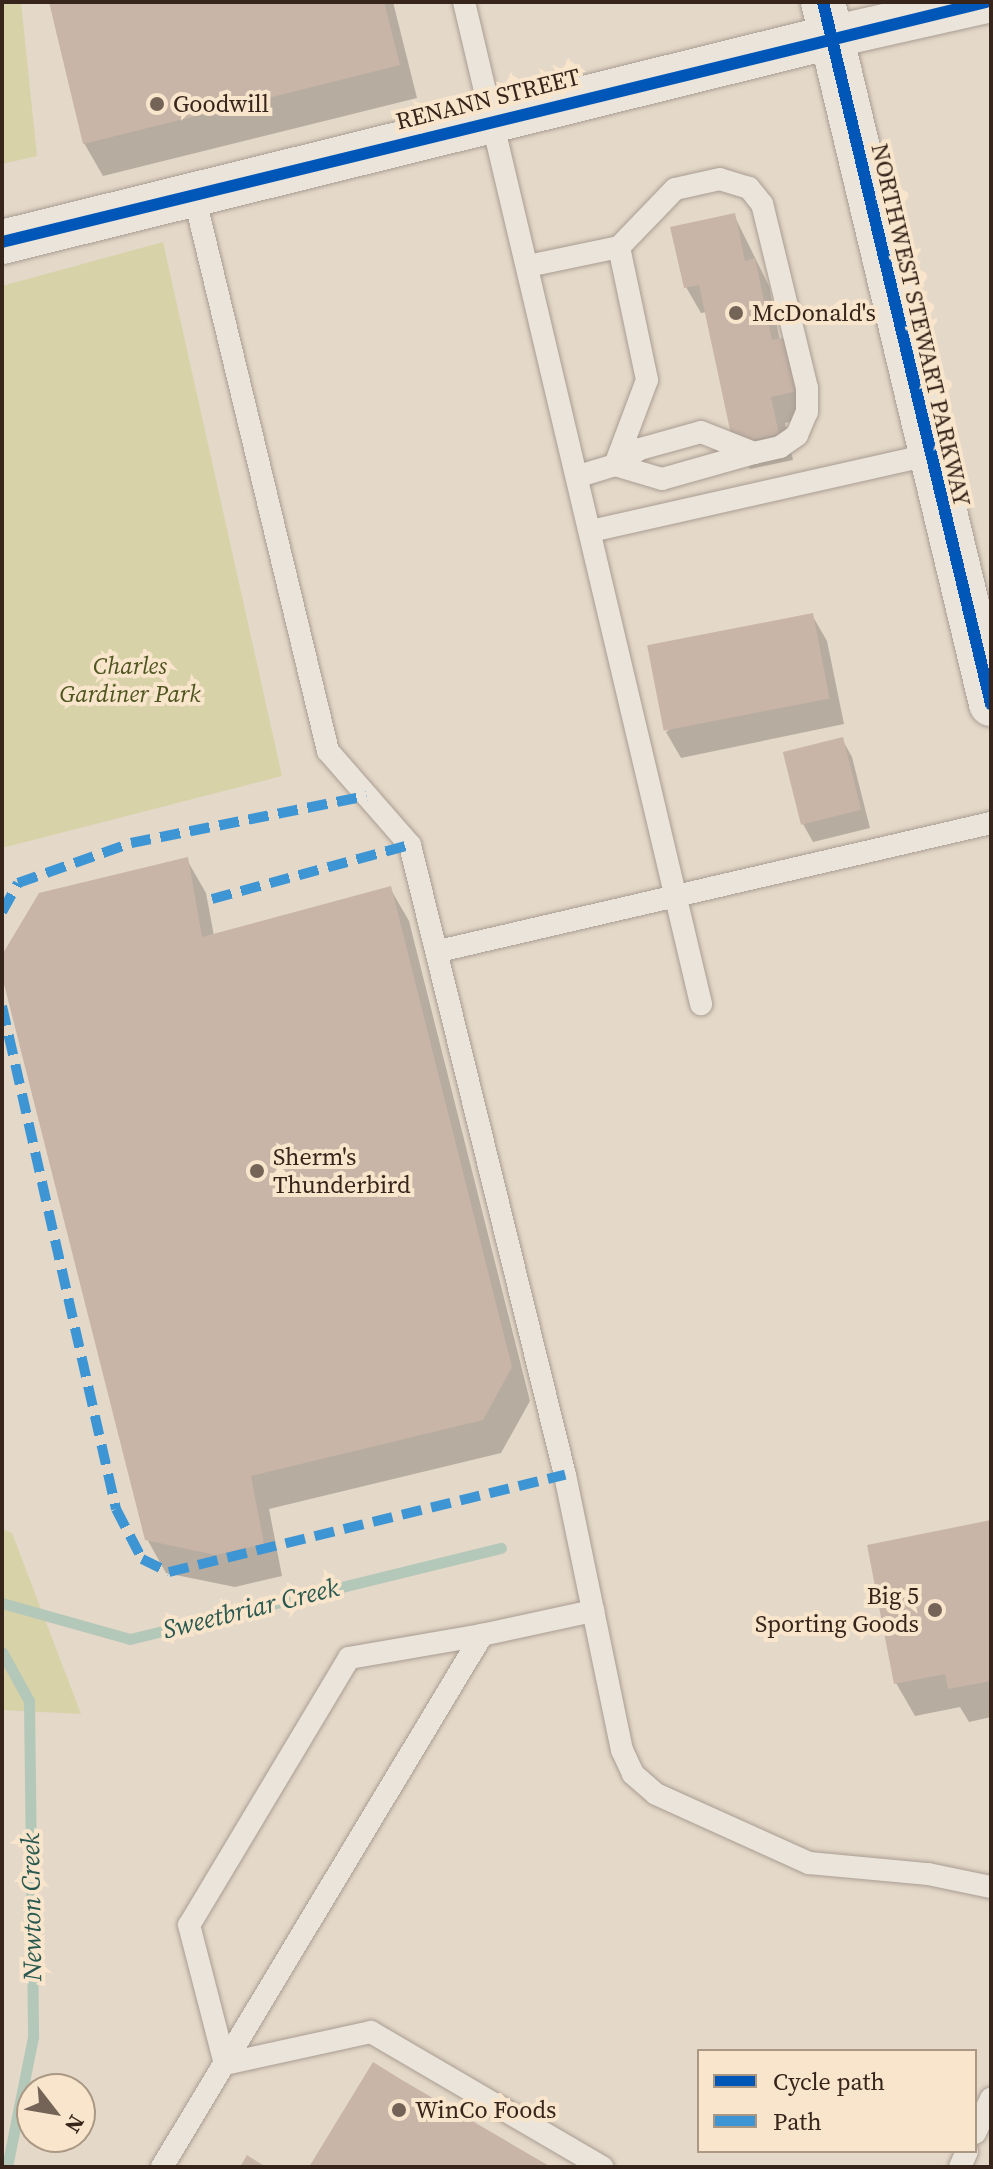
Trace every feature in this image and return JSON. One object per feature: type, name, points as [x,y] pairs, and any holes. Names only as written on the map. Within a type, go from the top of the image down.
[{"type":"street","name":"RENANN STREET","points":[[2,242],[59,231],[493,121],[827,20],[986,2]]},
{"type":"street","name":"NORTHWEST STEWART PARKWAY","points":[[827,20],[928,455],[991,704]]},
{"type":"lane","points":[[468,3],[493,121],[701,1004]]},
{"type":"lane","points":[[528,266],[619,247],[675,189],[736,181],[762,204],[807,388],[807,412],[797,435],[754,453],[662,479],[615,465]]},
{"type":"lane","points":[[194,195],[328,751],[410,845],[439,951],[565,1475],[622,1750],[633,1774],[656,1794],[809,1863],[928,1874],[991,1887]]},
{"type":"lane","points":[[615,465],[647,380],[619,247]]},
{"type":"lane","points":[[579,476],[615,465],[640,449],[701,432],[754,453]]},
{"type":"lane","points":[[591,531],[928,455]]},
{"type":"lane","points":[[439,951],[677,899],[991,823]]},
{"type":"lane","points":[[225,2064],[189,1925],[349,1658],[482,1635],[593,1611]]},
{"type":"lane","points":[[162,2167],[482,1635]]},
{"type":"lane","points":[[225,2064],[371,2032],[602,2167]]},
{"type":"lane","points":[[977,2129],[991,2098]]},
{"type":"green space","points":[[2,2],[21,2],[37,156],[2,164]]},
{"type":"green space","name":"Charles Gardiner Park","points":[[163,242],[282,776],[2,848],[2,286]]},
{"type":"green space","points":[[2,1529],[12,1533],[81,1714],[2,1710]]},
{"type":"building","name":"Goodwill","points":[[49,2],[384,2],[400,65],[83,144]]},
{"type":"building","name":"McDonald's","points":[[735,213],[745,261],[755,258],[772,340],[787,337],[798,391],[771,397],[779,434],[733,444],[699,285],[684,288],[670,227]]},
{"type":"building","points":[[813,613],[830,698],[664,731],[647,645]]},
{"type":"building","points":[[843,737],[861,810],[801,825],[783,752]]},
{"type":"building","name":"Sherm's Thunderbird","points":[[188,857],[202,937],[391,886],[512,1367],[483,1420],[251,1476],[264,1544],[215,1555],[145,1540],[2,976],[2,955],[39,893]]},
{"type":"building","name":"Big 5 Sporting Goods","points":[[991,1520],[991,1681],[948,1689],[945,1674],[894,1684],[867,1545]]},
{"type":"building","name":"WinCo Foods","points":[[373,2062],[402,2080],[551,2167],[309,2167]]},
{"type":"building","points":[[247,2155],[266,2167],[240,2167]]},
{"type":"waterway","name":"Sweetbriar Creek","points":[[2,1603],[130,1639],[501,1548]]},
{"type":"waterway","name":"Newton Creek","points":[[2,1652],[29,1701],[33,2037],[7,2167]]},
{"type":"marked path","points":[[2,912],[18,883],[131,843],[366,796]]},
{"type":"marked path","points":[[212,899],[410,845]]},
{"type":"marked path","points":[[2,1006],[116,1509],[142,1559],[169,1572],[565,1475]]},
{"type":"cycle path","points":[[823,2],[991,704]]},
{"type":"cycle path","points":[[2,242],[986,2]]},
{"type":"place","name":"Goodwill","points":[[157,104]]},
{"type":"place","name":"McDonald's","points":[[736,313]]},
{"type":"place","name":"Sherm's Thunderbird","points":[[257,1171]]},
{"type":"place","name":"Big 5 Sporting Goods","points":[[935,1610]]},
{"type":"place","name":"WinCo Foods","points":[[399,2110]]}]
